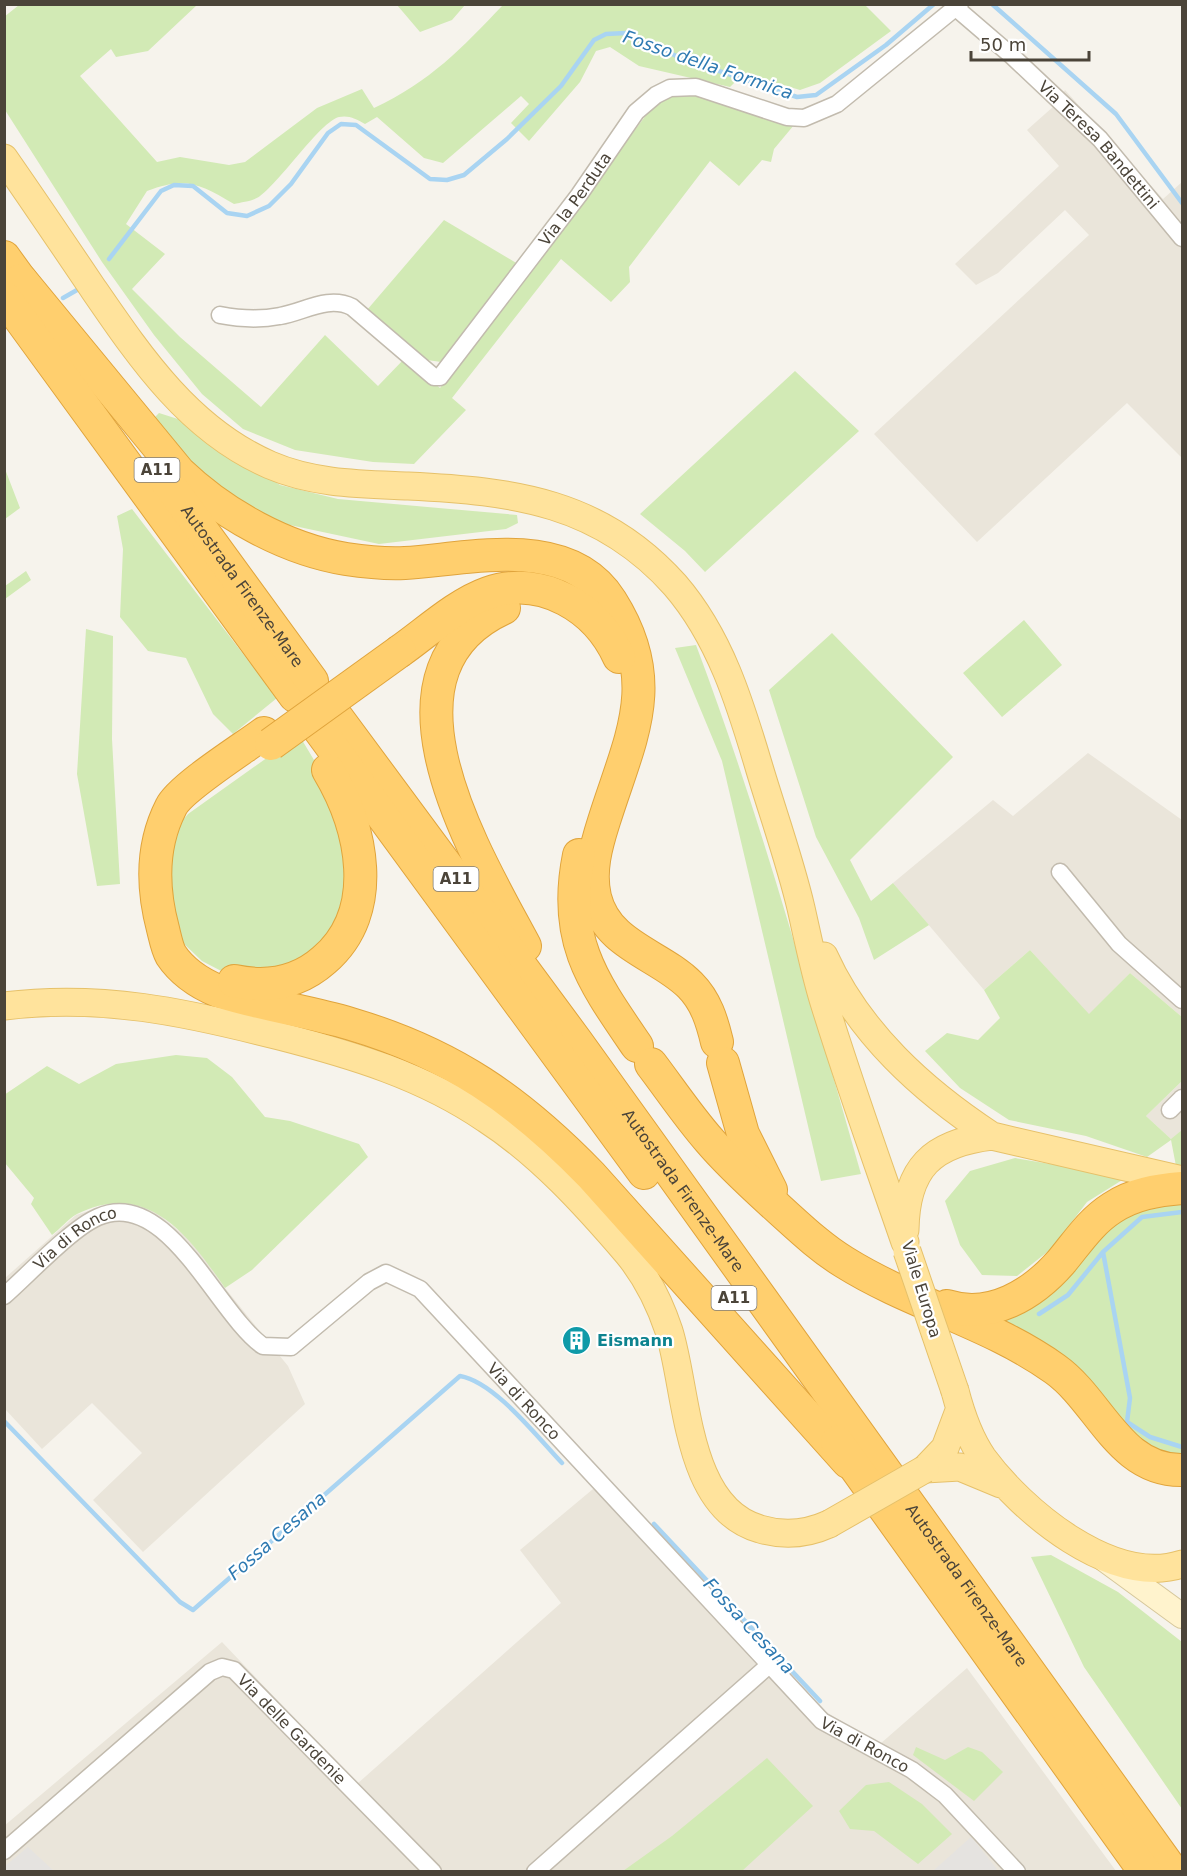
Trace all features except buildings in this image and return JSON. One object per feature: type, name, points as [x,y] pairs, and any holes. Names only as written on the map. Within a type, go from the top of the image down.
[{"type":"highway","name":"Autostrada Firenze-Mare","points":[[10,278],[298,693],[241,624],[10,278]]},
{"type":"highway","points":[[10,278],[179,472],[208,496],[247,521],[303,547],[354,560],[405,563],[512,555],[557,562],[588,578],[610,598],[613,628],[625,689],[625,704],[579,853],[573,913],[576,933],[587,966],[608,1004],[707,1139],[783,1212],[843,1262],[894,1290],[1005,1340],[1048,1363],[1079,1390],[1113,1434],[1132,1453],[1159,1467],[1182,1470]]},
{"type":"highway","points":[[783,1212],[742,1134],[706,1008],[691,986],[612,931],[595,898],[592,880],[596,847],[640,700],[638,666],[613,628],[579,606],[550,593],[531,588],[508,588],[486,594],[395,645],[268,739],[177,816],[160,844],[153,873],[160,919],[170,953],[189,975],[202,984],[235,996],[351,1024],[392,1038],[458,1067],[513,1102],[558,1141],[591,1175],[801,1413],[861,1475]]},
{"type":"highway","points":[[577,1042],[501,901],[461,819],[441,756],[437,704],[440,682],[456,646],[477,622],[493,613],[524,603],[538,603],[572,612],[613,628]]},
{"type":"highway","name":"Autostrada Firenze-Mare","points":[[321,727],[577,1042],[1173,1872]]},
{"type":"highway","name":"Autostrada Firenze-Mare","points":[[321,727],[632,1156],[1145,1872]]},
{"type":"highway","points":[[160,919],[175,944],[204,969],[219,977],[247,984],[277,984],[292,980],[318,966],[340,944],[349,931],[359,899],[361,877],[358,849],[321,727]]},
{"type":"highway","points":[[894,1290],[953,1308],[969,1310],[985,1309],[1016,1300],[1050,1274],[1088,1228],[1110,1209],[1137,1196],[1182,1188]]},
{"type":"main road","points":[[4,158],[154,373],[197,419],[246,452],[271,465],[331,482],[472,490],[547,504],[580,514],[637,547],[688,602],[705,627],[724,663],[749,734],[801,906],[823,1000],[906,1246]]},
{"type":"main road","points":[[801,906],[847,1001],[898,1062],[937,1098],[993,1136]]},
{"type":"main road","points":[[4,1006],[84,1001],[137,1005],[197,1015],[324,1048],[387,1068],[431,1086],[487,1119],[549,1169],[630,1257],[652,1291],[669,1333],[702,1472],[725,1509],[747,1524],[778,1533],[804,1532],[829,1524],[925,1469],[950,1440],[957,1399]]},
{"type":"main road","name":"Viale Europa","points":[[1182,1180],[993,1136],[953,1143],[927,1162],[919,1173],[907,1199],[906,1246],[957,1399],[983,1457],[1008,1487],[1047,1523],[1097,1554],[1182,1616]]},
{"type":"main road","points":[[925,1469],[960,1467],[1008,1487]]},
{"type":"main road","name":"Viale Europa","points":[[1097,1554],[1149,1568],[1166,1568],[1182,1564]]},
{"type":"street","name":"Via Teresa Bandettini","points":[[958,6],[1100,139],[1182,238]]},
{"type":"street","name":"Via la Perduta","points":[[220,315],[258,319],[282,316],[329,302],[342,302],[352,307],[434,377],[440,377],[579,195],[636,112],[656,95],[670,88],[696,87],[787,117],[804,118],[837,104],[958,6]]},
{"type":"street","points":[[1060,872],[1119,944],[1182,1000]]},
{"type":"street","name":"Via di Ronco","points":[[4,1296],[84,1225],[111,1212],[144,1217],[163,1228],[239,1323],[255,1340],[269,1347],[291,1347],[369,1282],[386,1273],[404,1279],[420,1289],[768,1666],[822,1721],[912,1770],[945,1795],[1017,1872]]},
{"type":"street","points":[[535,1872],[768,1666]]},
{"type":"street","name":"Via delle Gardenie","points":[[4,1851],[210,1672],[222,1667],[234,1670],[433,1872]]},
{"type":"shaded area","points":[[1065,90],[1163,199],[1182,182],[1182,458],[1127,403],[977,542],[874,434],[1089,235],[1065,210],[998,273],[976,285],[955,264],[1059,166],[1027,130],[1054,106]]},
{"type":"shaded area","points":[[1088,753],[1182,820],[1182,1017],[1130,973],[1089,1015],[1030,950],[984,990],[893,883],[993,800],[1013,816]]},
{"type":"shaded area","points":[[1182,1081],[1182,1130],[1172,1140],[1146,1116]]},
{"type":"shaded area","points":[[113,1203],[151,1208],[194,1243],[225,1288],[288,1366],[305,1404],[143,1552],[93,1500],[142,1453],[92,1403],[42,1449],[5,1409],[5,1278],[76,1215]]},
{"type":"shaded area","points":[[605,1479],[821,1709],[880,1744],[967,1668],[1116,1871],[5,1872],[4,1826],[222,1642],[357,1784],[561,1603],[520,1550]]},
{"type":"shaded area","points":[[971,1837],[997,1869],[994,1872],[933,1871]]},
{"type":"shaded area","points":[[28,1847],[54,1871],[5,1871],[5,1866]]},
{"type":"green space","points":[[19,5],[197,5],[148,51],[116,57],[111,49],[80,76],[157,162],[180,157],[229,165],[245,162],[317,108],[362,89],[374,108],[394,98],[444,63],[503,5],[865,5],[891,31],[820,83],[800,90],[744,73],[730,87],[639,66],[610,47],[596,51],[580,82],[529,141],[511,123],[529,104],[521,96],[443,163],[424,158],[377,117],[365,124],[352,118],[339,117],[322,129],[269,189],[255,199],[234,204],[212,191],[183,183],[161,186],[147,191],[126,224],[165,254],[132,289],[180,337],[261,407],[325,335],[378,386],[405,358],[440,388],[659,98],[678,92],[708,96],[794,125],[774,149],[771,162],[762,160],[739,186],[710,161],[629,267],[630,282],[611,302],[561,259],[452,398],[466,410],[414,464],[373,462],[295,450],[243,429],[202,394],[154,335],[102,262],[5,110],[4,17]]},
{"type":"green space","points":[[397,5],[465,5],[452,20],[420,32]]},
{"type":"green space","points":[[444,220],[518,264],[441,362],[427,360],[367,310]]},
{"type":"green space","points":[[795,371],[859,431],[705,572],[685,551],[640,514]]},
{"type":"green space","points":[[159,413],[181,420],[280,485],[338,499],[517,515],[518,523],[506,529],[379,544],[285,524],[225,496],[177,456],[152,420]]},
{"type":"green space","points":[[5,469],[20,508],[4,519]]},
{"type":"green space","points":[[132,509],[277,698],[233,734],[213,714],[186,658],[148,651],[120,617],[123,549],[117,516]]},
{"type":"green space","points":[[26,571],[31,580],[5,599],[5,586]]},
{"type":"green space","points":[[1024,620],[1062,665],[1002,717],[963,673]]},
{"type":"green space","points":[[86,629],[113,636],[112,739],[120,884],[97,886],[77,774]]},
{"type":"green space","points":[[832,633],[953,757],[850,860],[871,901],[893,883],[929,925],[874,960],[859,918],[816,837],[769,690]]},
{"type":"green space","points":[[696,645],[763,841],[861,1174],[821,1181],[722,761],[675,648]]},
{"type":"green space","points":[[299,735],[335,795],[350,911],[303,968],[229,975],[202,961],[180,940],[162,868],[178,826],[188,814]]},
{"type":"green space","points":[[1030,950],[1089,1014],[1130,973],[1182,1017],[1182,1081],[1146,1116],[1171,1139],[1182,1130],[1182,1168],[1176,1166],[1171,1140],[1147,1157],[1086,1136],[1009,1120],[960,1088],[925,1051],[947,1033],[978,1040],[1000,1018],[984,990]]},
{"type":"green space","points":[[176,1055],[207,1058],[232,1077],[265,1117],[290,1121],[359,1144],[368,1157],[252,1270],[225,1288],[197,1250],[181,1233],[164,1218],[146,1208],[125,1203],[102,1205],[77,1214],[52,1235],[31,1204],[34,1198],[5,1163],[4,1095],[47,1066],[79,1084],[116,1064]]},
{"type":"green space","points":[[1015,1158],[1127,1177],[1087,1202],[1051,1249],[1017,1276],[982,1275],[960,1245],[945,1201],[970,1171]]},
{"type":"green space","points":[[1182,1197],[1182,1460],[1154,1456],[996,1319],[1109,1218]]},
{"type":"green space","points":[[1051,1555],[1118,1592],[1182,1642],[1182,1809],[1084,1667],[1031,1557]]},
{"type":"green space","points":[[916,1747],[945,1760],[968,1747],[982,1752],[1003,1772],[974,1801],[913,1755]]},
{"type":"green space","points":[[767,1758],[813,1806],[742,1871],[623,1871],[672,1836]]},
{"type":"green space","points":[[889,1782],[922,1804],[952,1834],[918,1864],[874,1831],[850,1829],[839,1811],[866,1785]]},
{"type":"waterway","name":"Fosso della Formica","points":[[109,259],[161,191],[174,185],[193,186],[227,213],[247,216],[269,206],[291,184],[328,133],[341,124],[356,125],[430,179],[447,180],[464,175],[507,139],[561,86],[594,40],[606,34],[626,33],[683,59],[797,97],[816,95],[886,45],[934,4]]},
{"type":"waterway","name":"Fosso della Formica","points":[[992,4],[1116,114],[1182,203]]},
{"type":"waterway","name":"Fosso della Formica","points":[[63,298],[77,290]]},
{"type":"waterway","points":[[1039,1314],[1068,1295],[1103,1252],[1142,1217],[1182,1212]]},
{"type":"waterway","points":[[1103,1252],[1130,1398],[1127,1422],[1150,1437],[1182,1447]]},
{"type":"waterway","name":"Fossa Cesana","points":[[4,1421],[180,1602],[193,1610],[460,1376],[473,1380],[501,1400],[562,1463]]},
{"type":"waterway","name":"Fossa Cesana","points":[[654,1524],[820,1701]]},
{"type":"place","name":"Eismann","points":[[576,1340]]}]
